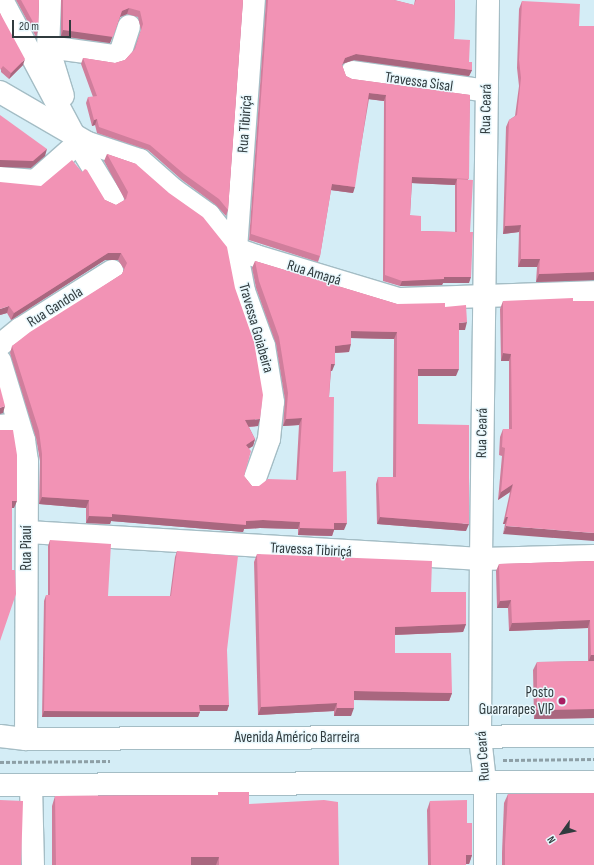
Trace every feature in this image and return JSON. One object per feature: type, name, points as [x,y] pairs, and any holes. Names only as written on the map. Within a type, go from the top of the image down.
[{"type":"street","points":[[2,0],[72,132],[113,200]]},
{"type":"street","points":[[50,0],[48,47],[62,91],[72,132]]},
{"type":"street","name":"Rua Tibiriçá","points":[[236,249],[254,0]]},
{"type":"street","name":"Rua Ceará","points":[[485,865],[485,782],[480,737],[483,295],[488,0]]},
{"type":"street","points":[[48,47],[115,56],[120,51],[129,26]]},
{"type":"street","name":"Travessa Sisal","points":[[352,72],[487,91]]},
{"type":"street","points":[[0,92],[98,147],[140,160],[174,190],[210,214],[236,249]]},
{"type":"street","points":[[0,178],[35,181],[72,132]]},
{"type":"street","name":"Rua Amapá","points":[[236,249],[398,299],[594,292]]},
{"type":"street","name":"Travessa Goiabeira","points":[[236,249],[244,291],[264,346],[273,388],[272,426],[254,481]]},
{"type":"street","name":"Rua Gandola","points":[[0,345],[20,328],[112,271]]},
{"type":"street","name":"Rua Piauí","points":[[0,361],[9,425],[24,440],[27,461],[28,532],[26,739]]},
{"type":"street","name":"Travessa Tibiriçá","points":[[28,532],[481,559],[594,556]]},
{"type":"street","name":"Avenida Américo Barreira","points":[[0,736],[26,739],[594,736]]},
{"type":"street","points":[[0,785],[594,782]]},
{"type":"street","points":[[31,785],[32,865]]},
{"type":"path","points":[[483,760],[594,759]]},
{"type":"building","points":[[21,0],[39,0],[38,31]]},
{"type":"building","points":[[63,0],[243,0],[228,210],[219,199],[184,174],[150,145],[99,127],[97,119],[94,120],[88,97],[97,96],[83,58],[115,63],[125,60],[135,49],[143,24],[140,11],[129,8],[122,11],[113,37],[63,30]]},
{"type":"building","points":[[268,0],[394,0],[414,5],[416,0],[455,0],[454,39],[470,40],[469,62],[472,62],[472,70],[356,54],[345,58],[342,65],[346,76],[352,79],[470,95],[469,179],[412,177],[410,215],[421,216],[421,231],[457,232],[457,179],[473,180],[470,232],[473,232],[471,277],[444,277],[444,279],[402,281],[385,275],[386,95],[369,93],[355,187],[332,184],[320,256],[251,234]]},
{"type":"building","points":[[522,1],[580,4],[579,26],[594,26],[594,272],[539,274],[540,259],[521,259],[521,225],[505,226],[509,120],[517,115],[521,78],[519,60]]},
{"type":"building","points":[[0,13],[25,59],[11,73],[3,66],[0,70]]},
{"type":"building","points":[[0,115],[47,149],[33,161],[0,160]]},
{"type":"building","points":[[107,154],[136,164],[169,193],[203,217],[227,247],[235,288],[254,342],[263,395],[260,419],[245,420],[255,439],[246,445],[251,451],[244,476],[252,486],[259,486],[268,479],[298,480],[302,418],[286,419],[288,393],[279,337],[259,281],[255,261],[397,304],[445,303],[445,307],[466,305],[467,322],[459,323],[459,369],[418,369],[418,424],[469,425],[469,524],[380,517],[378,477],[396,477],[397,332],[351,331],[351,344],[335,346],[335,364],[331,364],[329,397],[334,397],[333,472],[346,471],[347,523],[334,523],[334,529],[300,528],[300,522],[263,520],[246,521],[246,525],[112,514],[112,517],[89,516],[89,500],[42,497],[42,454],[39,431],[12,346],[30,332],[122,274],[127,263],[121,253],[108,253],[14,313],[9,306],[0,309],[0,182],[41,186],[72,160],[82,172],[85,169],[87,170],[105,200],[116,205],[126,199],[128,192]]},
{"type":"building","points":[[573,298],[573,301],[594,301],[594,533],[506,526],[508,517],[506,517],[513,484],[501,492],[505,448],[502,447],[503,429],[512,429],[511,354],[503,353],[503,301]]},
{"type":"building","points":[[0,387],[5,406],[0,408]]},
{"type":"building","points":[[0,430],[13,430],[17,455],[17,501],[12,501],[12,570],[15,570],[16,594],[0,641]]},
{"type":"building","points":[[50,540],[111,544],[108,596],[171,596],[177,551],[238,556],[227,650],[229,705],[199,705],[200,712],[44,711],[46,595],[50,595]]},
{"type":"building","points":[[257,554],[432,561],[431,592],[466,592],[466,624],[395,627],[395,653],[451,653],[452,693],[354,691],[354,708],[337,708],[337,703],[261,707]]},
{"type":"building","points":[[594,561],[594,655],[591,655],[590,620],[512,623],[511,600],[500,601],[499,564]]},
{"type":"building","points":[[594,661],[594,709],[537,710],[537,662]]},
{"type":"building","points":[[218,792],[249,792],[249,804],[324,800],[338,802],[339,865],[219,865],[219,857],[191,857],[191,865],[56,865],[55,796],[218,795]]},
{"type":"building","points":[[594,793],[594,865],[505,865],[508,794]]},
{"type":"building","points":[[0,800],[23,801],[21,865],[0,865]]},
{"type":"building","points":[[467,800],[467,823],[472,823],[472,855],[466,855],[466,865],[431,865],[430,801]]},
{"type":"place","name":"Posto Guararapes VIP","points":[[562,701]]}]
